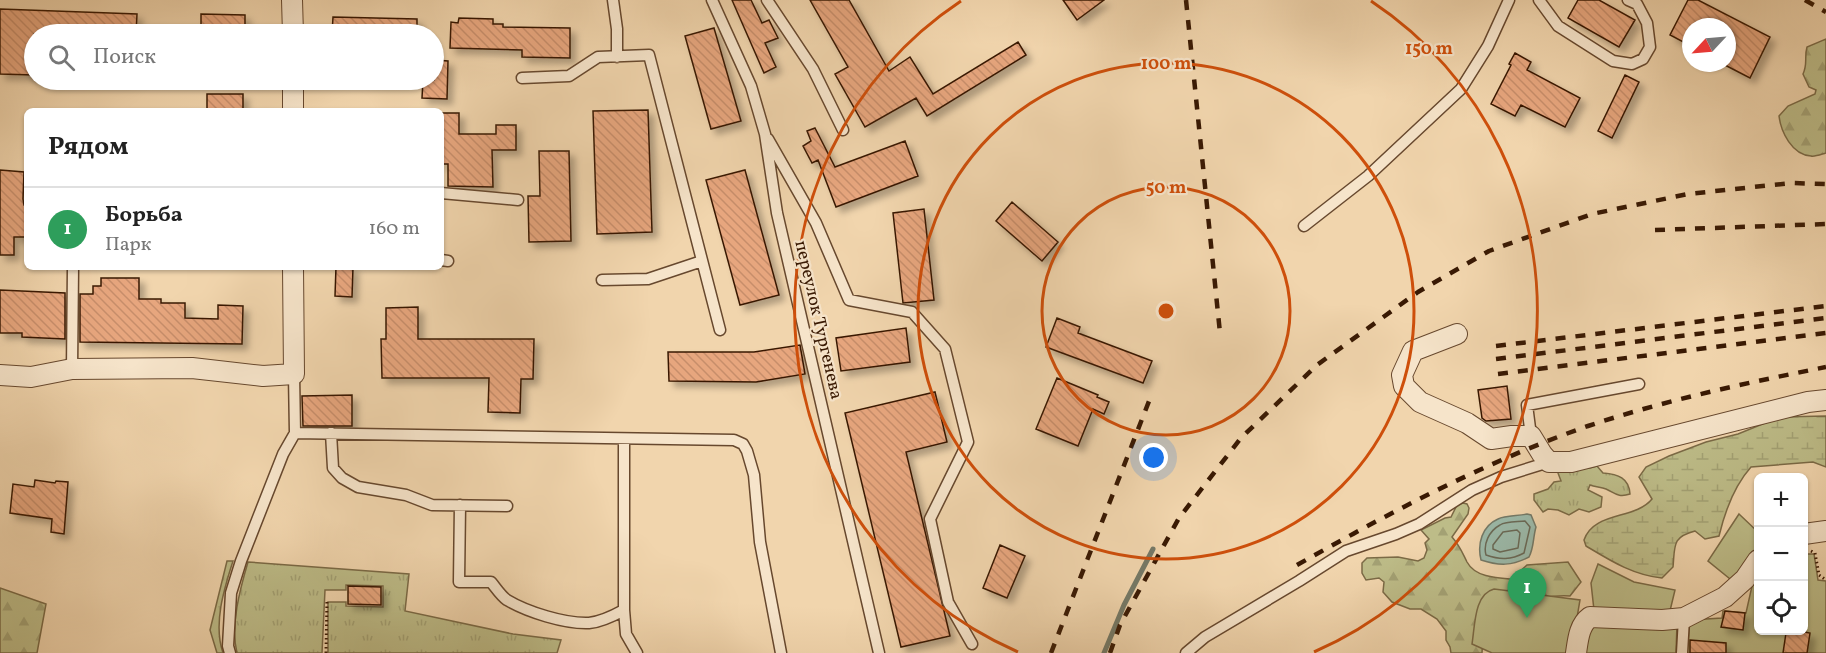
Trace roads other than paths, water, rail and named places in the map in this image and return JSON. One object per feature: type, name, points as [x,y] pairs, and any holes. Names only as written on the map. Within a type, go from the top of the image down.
[{"type":"street","points":[[292,0],[293,24]]},
{"type":"street","points":[[293,90],[293,108]]},
{"type":"street","points":[[0,375],[31,377],[72,369],[192,368],[263,376],[294,374],[293,270]]},
{"type":"street","points":[[1457,334],[1413,351],[1401,375],[1404,386],[1420,402],[1467,423],[1491,439],[1531,436],[1549,462],[1571,462],[1808,402],[1826,400]]},
{"type":"street","points":[[1808,533],[1826,531]]},
{"type":"street","points":[[1576,653],[1581,628],[1590,617],[1662,620],[1684,618],[1725,597],[1745,579],[1754,566]]},
{"type":"lane","points":[[613,0],[617,57]]},
{"type":"lane","name":"переулок Тургенева","points":[[712,0],[751,86],[765,134],[777,213],[879,653]]},
{"type":"lane","points":[[767,0],[813,69],[843,130]]},
{"type":"lane","points":[[1304,226],[1368,176],[1461,90],[1488,46],[1509,0]]},
{"type":"lane","points":[[1539,0],[1558,26],[1613,61],[1632,64],[1642,58],[1650,46],[1647,22],[1637,4],[1628,0]]},
{"type":"lane","points":[[522,78],[569,76],[598,57],[649,55],[720,330]]},
{"type":"lane","points":[[765,134],[816,223],[849,300],[912,312],[945,349],[968,442],[930,519],[948,602],[972,644]]},
{"type":"lane","points":[[444,194],[518,200]]},
{"type":"lane","points":[[602,280],[648,279],[702,261]]},
{"type":"lane","points":[[72,369],[73,270]]},
{"type":"lane","points":[[230,653],[228,646],[231,593],[241,561],[283,454],[294,433],[294,374]]},
{"type":"lane","points":[[1531,436],[1527,405],[1639,384]]},
{"type":"lane","points":[[294,433],[734,440],[743,444],[754,475],[760,542],[781,653]]},
{"type":"lane","points":[[331,433],[333,468],[342,478],[358,487],[406,495],[432,505],[507,506]]},
{"type":"lane","points":[[624,439],[624,610],[626,634],[637,653]]},
{"type":"lane","points":[[1186,653],[1205,637],[1346,550],[1419,524],[1472,490],[1501,477],[1549,462]]},
{"type":"lane","points":[[460,506],[459,582],[491,582],[505,599],[526,609],[568,622],[590,623],[624,610]]},
{"type":"lane","points":[[1682,653],[1684,618]]},
{"type":"water","points":[[1531,515],[1536,527],[1529,557],[1505,564],[1481,560],[1480,542],[1488,526],[1501,518]]},
{"type":"waterway","points":[[1104,653],[1124,605],[1153,549]]},
{"type":"railway","points":[[1186,0],[1220,333]]},
{"type":"railway","points":[[1805,0],[1826,12]]},
{"type":"railway","points":[[1110,653],[1120,625],[1179,518],[1241,438],[1317,365],[1418,292],[1489,251],[1592,214],[1688,194],[1791,183],[1826,184]]},
{"type":"railway","points":[[1655,230],[1826,224]]},
{"type":"railway","points":[[1496,346],[1826,306]]},
{"type":"railway","points":[[1496,359],[1826,318]]},
{"type":"railway","points":[[1498,374],[1826,333]]},
{"type":"railway","points":[[1297,565],[1476,471],[1550,440],[1588,426],[1676,400],[1826,367]]},
{"type":"railway","points":[[1051,653],[1151,396]]},
{"type":"place","name":"Борьба","points":[[1527,618]]}]
